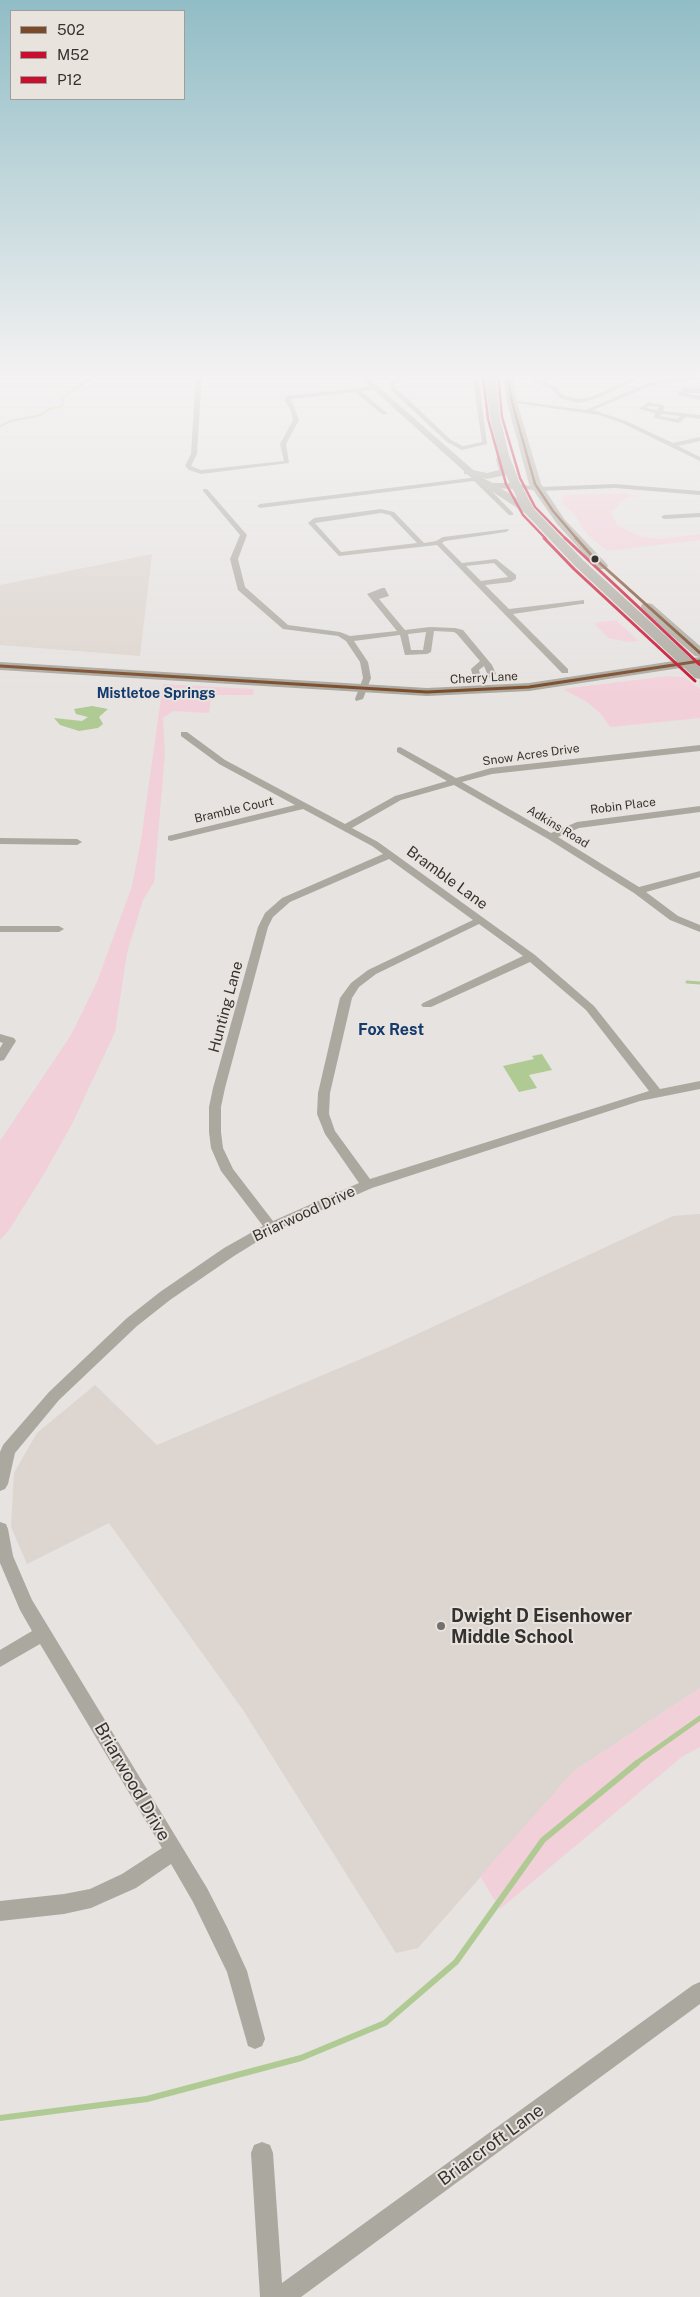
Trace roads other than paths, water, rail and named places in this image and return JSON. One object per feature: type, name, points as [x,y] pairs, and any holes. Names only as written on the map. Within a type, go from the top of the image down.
[{"type":"main road","points":[[482,481],[529,511],[579,563],[692,656]]},
{"type":"main road","points":[[514,481],[529,511]]},
{"type":"main road","points":[[535,481],[537,487],[561,522],[593,557],[692,656],[700,675]]},
{"type":"main road","name":"Cherry Lane","points":[[0,656],[114,669]]},
{"type":"main road","name":"Cherry Lane","points":[[0,666],[184,673],[363,689],[427,692],[565,671],[692,656]]},
{"type":"main road","name":"Cherry Lane","points":[[486,682],[550,684],[692,656]]},
{"type":"street","points":[[260,506],[452,481]]},
{"type":"street","points":[[477,481],[511,514]]},
{"type":"street","points":[[493,481],[516,486],[608,486],[700,493]]},
{"type":"street","points":[[537,487],[608,481]]},
{"type":"street","points":[[612,481],[700,489]]},
{"type":"street","points":[[205,490],[244,535],[234,559],[241,588],[286,627],[340,634],[349,639],[363,659],[363,689]]},
{"type":"street","points":[[422,544],[390,512],[311,521],[340,554],[438,543],[443,539],[506,530]]},
{"type":"street","points":[[664,517],[700,515]]},
{"type":"street","points":[[438,543],[565,671]]},
{"type":"street","points":[[460,565],[496,561],[513,577],[508,580],[479,584]]},
{"type":"street","points":[[374,598],[406,636],[408,652],[424,654],[428,650],[430,629]]},
{"type":"street","points":[[507,612],[581,602]]},
{"type":"street","points":[[349,639],[430,629],[451,629],[460,632],[492,674],[486,682]]},
{"type":"street","name":"Bramble Lane","points":[[184,734],[222,762],[346,827],[390,855],[531,957],[590,1008],[656,1092]]},
{"type":"street","name":"Snow Acres Drive","points":[[346,827],[398,798],[500,770],[700,748]]},
{"type":"street","name":"Adkins Road","points":[[400,750],[551,836],[638,891],[674,918],[700,929]]},
{"type":"street","name":"Bramble Court","points":[[170,838],[304,806]]},
{"type":"street","name":"Robin Place","points":[[551,836],[577,825],[700,809]]},
{"type":"street","points":[[0,841],[77,842]]},
{"type":"street","name":"Hunting Lane","points":[[271,1227],[227,1171],[217,1148],[215,1132],[219,1088],[264,928],[274,909],[286,900],[390,855]]},
{"type":"street","points":[[638,891],[700,874]]},
{"type":"street","points":[[367,1184],[329,1131],[324,1114],[324,1092],[346,998],[355,985],[372,972],[480,920]]},
{"type":"street","points":[[0,929],[59,929]]},
{"type":"street","points":[[427,1005],[531,957]]},
{"type":"street","points":[[0,1057],[5,1040]]},
{"type":"street","name":"Briarwood Drive","points":[[0,1484],[4,1449],[54,1396],[132,1322],[195,1274],[271,1227],[367,1184],[656,1092],[700,1085]]},
{"type":"street","name":"Briarwood Drive","points":[[0,1529],[5,1556],[13,1579],[42,1634],[100,1726],[204,1903],[238,1971],[255,2039]]},
{"type":"street","points":[[0,1659],[42,1634]]},
{"type":"street","points":[[0,1911],[64,1904],[91,1898],[129,1881],[173,1852]]},
{"type":"street","name":"Briarcroft Lane","points":[[282,2297],[700,1992]]},
{"type":"street","points":[[262,2153],[271,2297]]},
{"type":"waterway","points":[[687,982],[700,983]]},
{"type":"waterway","points":[[635,1764],[700,1718]]},
{"type":"waterway","points":[[0,2118],[147,2099],[301,2058],[385,2023],[456,1962],[543,1840],[637,1763]]},
{"type":"place","name":"Dwight D Eisenhower Middle School","points":[[441,1626]]},
{"type":"district","name":"Mistletoe Springs","points":[[156,694]]},
{"type":"district","name":"Fox Rest","points":[[391,1030]]}]
